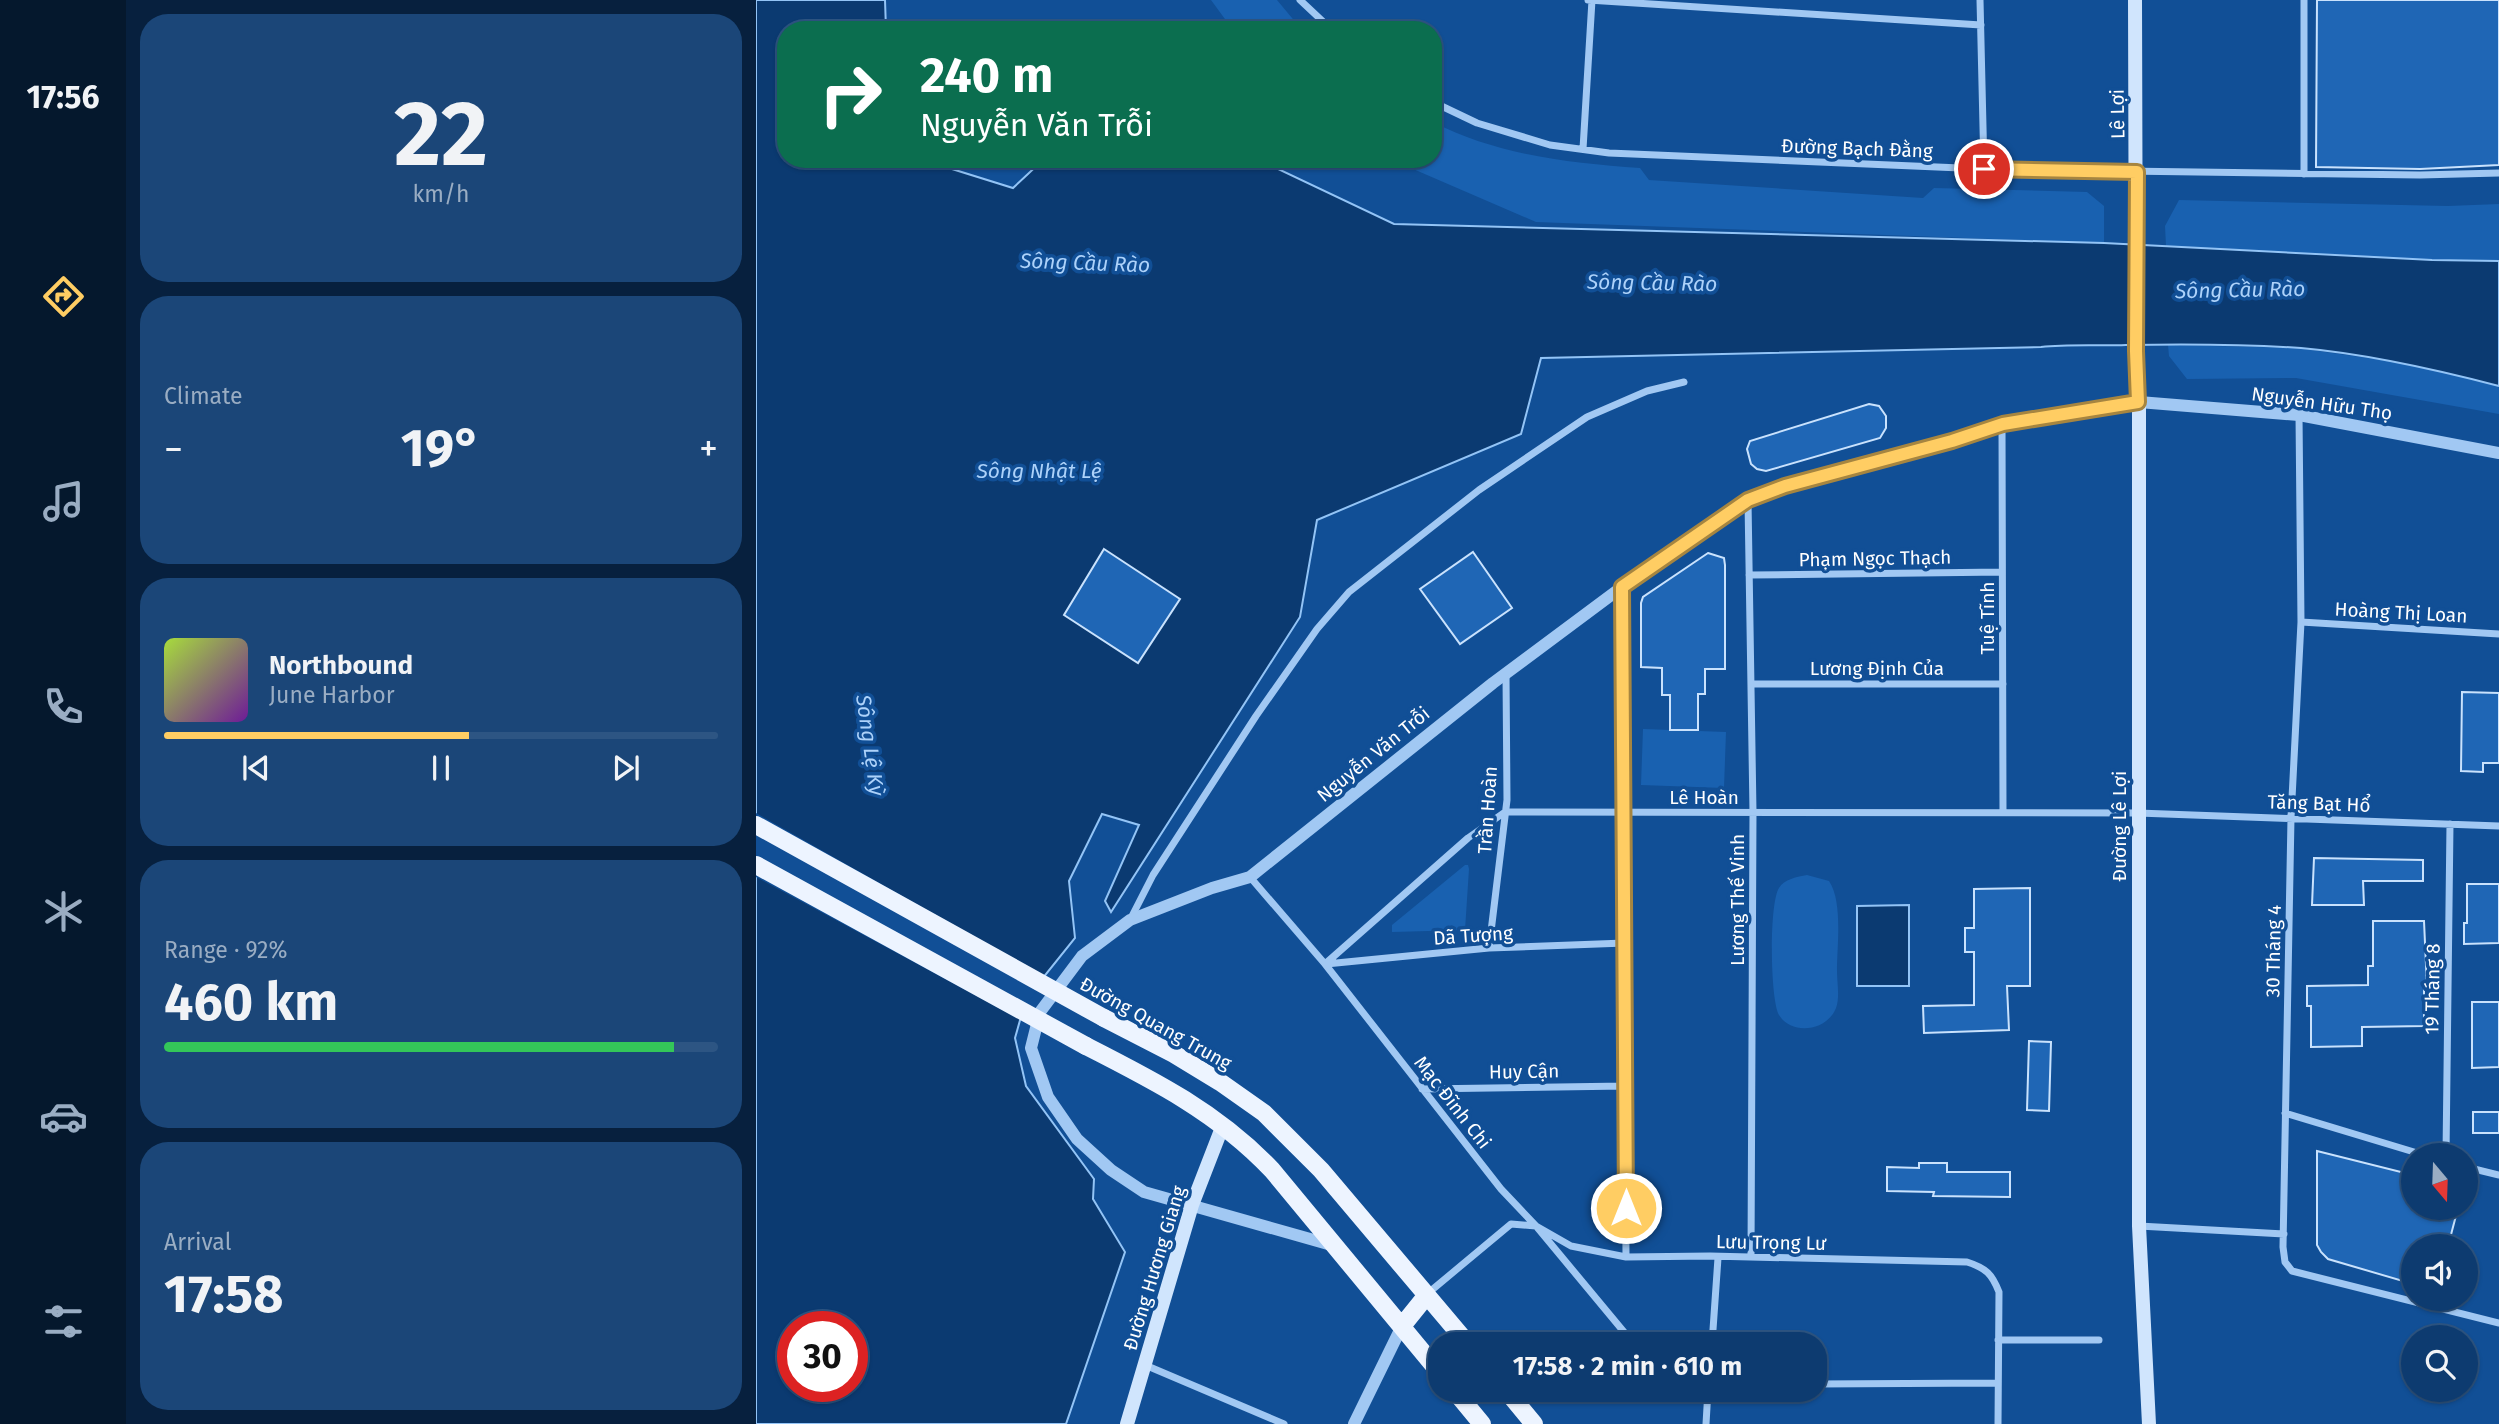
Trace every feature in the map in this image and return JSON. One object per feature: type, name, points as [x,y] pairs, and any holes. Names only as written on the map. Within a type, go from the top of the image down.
[{"type":"main road","name":"Lê Lợi","points":[[2135,0],[2136,229]]},
{"type":"main road","name":"Đường Lê Lợi","points":[[2136,229],[2139,1226],[2149,1424]]},
{"type":"main road","name":"Đường Quang Trung","points":[[756,825],[1174,1054],[1264,1113],[1321,1170],[1458,1332]]},
{"type":"main road","points":[[756,865],[1086,1046],[1158,1082],[1223,1125],[1246,1143],[1272,1170],[1428,1358]]},
{"type":"main road","name":"Đường Hương Giang","points":[[1127,1424],[1192,1205],[1223,1125]]},
{"type":"main road","points":[[1402,1326],[1427,1295]]},
{"type":"main road","points":[[1464,1402],[1482,1424]]},
{"type":"main road","points":[[1516,1402],[1534,1424]]},
{"type":"street","points":[[1300,0],[1322,21]]},
{"type":"street","points":[[1980,0],[1984,169]]},
{"type":"street","points":[[2304,0],[2304,174]]},
{"type":"street","points":[[1583,149],[1591,1],[1981,24]]},
{"type":"street","name":"Đường Bạch Đằng","points":[[1442,106],[1476,123],[1550,145],[1609,153],[1984,169],[2420,175],[2499,173]]},
{"type":"street","points":[[1130,920],[1153,875],[1256,716],[1317,629],[1349,592],[1479,490],[1587,417],[1647,391],[1684,382]]},
{"type":"street","name":"Nguyễn Hữu Thọ","points":[[2138,402],[2299,415],[2499,453]]},
{"type":"street","name":"Nguyễn Văn Trỗi","points":[[1336,1246],[1144,1192],[1111,1170],[1077,1139],[1048,1097],[1031,1048],[1040,1012],[1082,956],[1130,920],[1212,888],[1250,877],[1506,674],[1622,587],[1748,500],[1785,486],[1952,441],[2003,424],[2138,402]]},
{"type":"street","name":"30 Tháng 4","points":[[2299,415],[2301,622],[2291,818],[2285,1262],[2292,1271],[2499,1323]]},
{"type":"street","name":"Tuệ Tĩnh","points":[[2003,424],[2003,813]]},
{"type":"street","name":"Lương Thế Vinh","points":[[1748,500],[1753,812],[1751,1257]]},
{"type":"street","name":"Phạm Ngọc Thạch","points":[[1749,575],[2002,572]]},
{"type":"street","points":[[1622,587],[1626,1257]]},
{"type":"street","name":"Hoàng Thị Loan","points":[[2301,622],[2499,634]]},
{"type":"street","name":"Trần Hoàn","points":[[1489,948],[1507,800],[1506,674]]},
{"type":"street","name":"Lương Định Của","points":[[1751,684],[2003,684]]},
{"type":"street","points":[[1325,964],[1468,838],[1505,812]]},
{"type":"street","name":"Lê Hoàn","points":[[1505,812],[2138,813]]},
{"type":"street","name":"Tăng Bạt Hổ","points":[[2138,813],[2499,826]]},
{"type":"street","name":"19 Tháng 8","points":[[2446,1143],[2450,824]]},
{"type":"street","name":"Mạc Đĩnh Chi","points":[[1250,877],[1325,964],[1501,1189],[1536,1226],[1624,1332]]},
{"type":"street","name":"Dã Tượng","points":[[1325,964],[1489,948],[1625,943]]},
{"type":"street","name":"Huy Cận","points":[[1422,1088],[1625,1086]]},
{"type":"street","points":[[2285,1113],[2401,1148]]},
{"type":"street","points":[[2478,1170],[2499,1175]]},
{"type":"street","points":[[1427,1295],[1511,1224],[1536,1226]]},
{"type":"street","name":"Lưu Trọng Lư","points":[[1536,1226],[1571,1246],[1626,1257],[1967,1262],[1984,1268],[1993,1277],[1999,1292],[1998,1424]]},
{"type":"street","points":[[2139,1226],[2284,1234]]},
{"type":"street","points":[[1713,1332],[1718,1258]]},
{"type":"street","points":[[1354,1424],[1402,1326]]},
{"type":"street","points":[[1998,1340],[2099,1340]]},
{"type":"street","points":[[1145,1365],[1284,1424]]},
{"type":"street","points":[[1827,1384],[1997,1383]]},
{"type":"street","points":[[1706,1424],[1708,1402]]},
{"type":"shaded area","points":[[1211,0],[1277,0],[1294,21],[1226,21]]},
{"type":"shaded area","points":[[1442,126],[1482,142],[1534,156],[1640,168],[1649,180],[1923,198],[1934,188],[2087,192],[2104,206],[2104,243],[1536,222],[1411,168],[1442,168]]},
{"type":"shaded area","points":[[2179,200],[2448,206],[2499,204],[2499,261],[2166,246],[2165,226]]},
{"type":"shaded area","points":[[2168,345],[2297,348],[2417,365],[2499,386],[2499,414],[2296,378],[2187,379],[2169,356]]},
{"type":"shaded area","points":[[1643,729],[1726,732],[1724,788],[1641,785]]},
{"type":"shaded area","points":[[1468,865],[1469,869],[1465,930],[1392,932],[1392,925]]},
{"type":"shaded area","points":[[1807,875],[1829,881],[1836,900],[1838,995],[1832,1016],[1817,1026],[1800,1028],[1785,1022],[1776,1006],[1772,972],[1772,931],[1779,888],[1787,880]]},
{"type":"water","name":"Sông Nhật Lệ","points":[[756,0],[885,0],[886,21],[777,21],[777,168],[949,168],[1013,188],[1034,168],[1276,168],[1394,224],[2104,243],[2499,261],[2499,386],[2351,354],[2301,348],[2235,345],[2073,345],[1541,358],[1521,434],[1317,520],[1300,617],[1111,912],[1105,901],[1139,825],[1102,814],[1069,881],[1075,938],[1026,999],[1015,1038],[1026,1086],[1094,1179],[1093,1199],[1125,1252],[1066,1424],[756,1424]]},
{"type":"water","points":[[1909,905],[1909,986],[1857,986],[1857,906]]},
{"type":"pier","points":[[756,813],[1047,978],[1029,1001],[1023,1021],[756,877]]},
{"type":"building","points":[[2317,0],[2499,0],[2499,165],[2420,169],[2316,167]]},
{"type":"building","points":[[1869,404],[1879,406],[1886,416],[1886,428],[1880,438],[1766,471],[1751,464],[1747,449],[1750,441]]},
{"type":"building","points":[[1104,549],[1180,599],[1138,663],[1064,615]]},
{"type":"building","points":[[1473,552],[1512,608],[1460,644],[1420,589]]},
{"type":"building","points":[[1708,553],[1724,558],[1725,669],[1705,669],[1705,694],[1698,694],[1698,730],[1670,730],[1670,695],[1662,695],[1662,668],[1641,667],[1641,603],[1643,597]]},
{"type":"building","points":[[2462,692],[2499,693],[2499,763],[2483,763],[2483,772],[2461,771]]},
{"type":"building","points":[[2314,858],[2423,860],[2423,881],[2363,881],[2364,905],[2312,905]]},
{"type":"building","points":[[2467,884],[2499,884],[2499,943],[2464,944]]},
{"type":"building","points":[[2030,888],[2030,986],[2007,986],[2009,1030],[1924,1033],[1923,1006],[1974,1005],[1974,952],[1965,952],[1965,928],[1974,928],[1974,889]]},
{"type":"building","points":[[2373,921],[2424,921],[2427,987],[2424,987],[2424,1026],[2362,1027],[2362,1046],[2311,1047],[2311,1006],[2307,1006],[2307,986],[2368,985],[2368,966],[2373,966]]},
{"type":"building","points":[[2472,1002],[2499,1002],[2499,1067],[2472,1068]]},
{"type":"building","points":[[2029,1041],[2051,1042],[2049,1111],[2027,1110]]},
{"type":"building","points":[[2473,1112],[2499,1112],[2499,1133],[2473,1133]]},
{"type":"building","points":[[2317,1151],[2401,1172],[2401,1220],[2455,1220],[2451,1234],[2401,1234],[2401,1280],[2328,1259],[2317,1245]]},
{"type":"building","points":[[1919,1163],[1947,1163],[1947,1172],[2010,1172],[2010,1197],[1933,1196],[1934,1192],[1887,1191],[1887,1167],[1919,1168]]},
{"type":"route","points":[[1626,1208],[1622,587],[1748,500],[1785,486],[1952,441],[2003,424],[2138,402],[2137,172],[1984,169]]},
{"type":"water label","name":"Sông Cầu Rào","points":[[1085,263]]},
{"type":"water label","name":"Sông Cầu Rào","points":[[1652,283]]},
{"type":"water label","name":"Sông Cầu Rào","points":[[2240,290]]},
{"type":"water label","name":"Sông Lệ Kỳ","points":[[870,745]]}]
